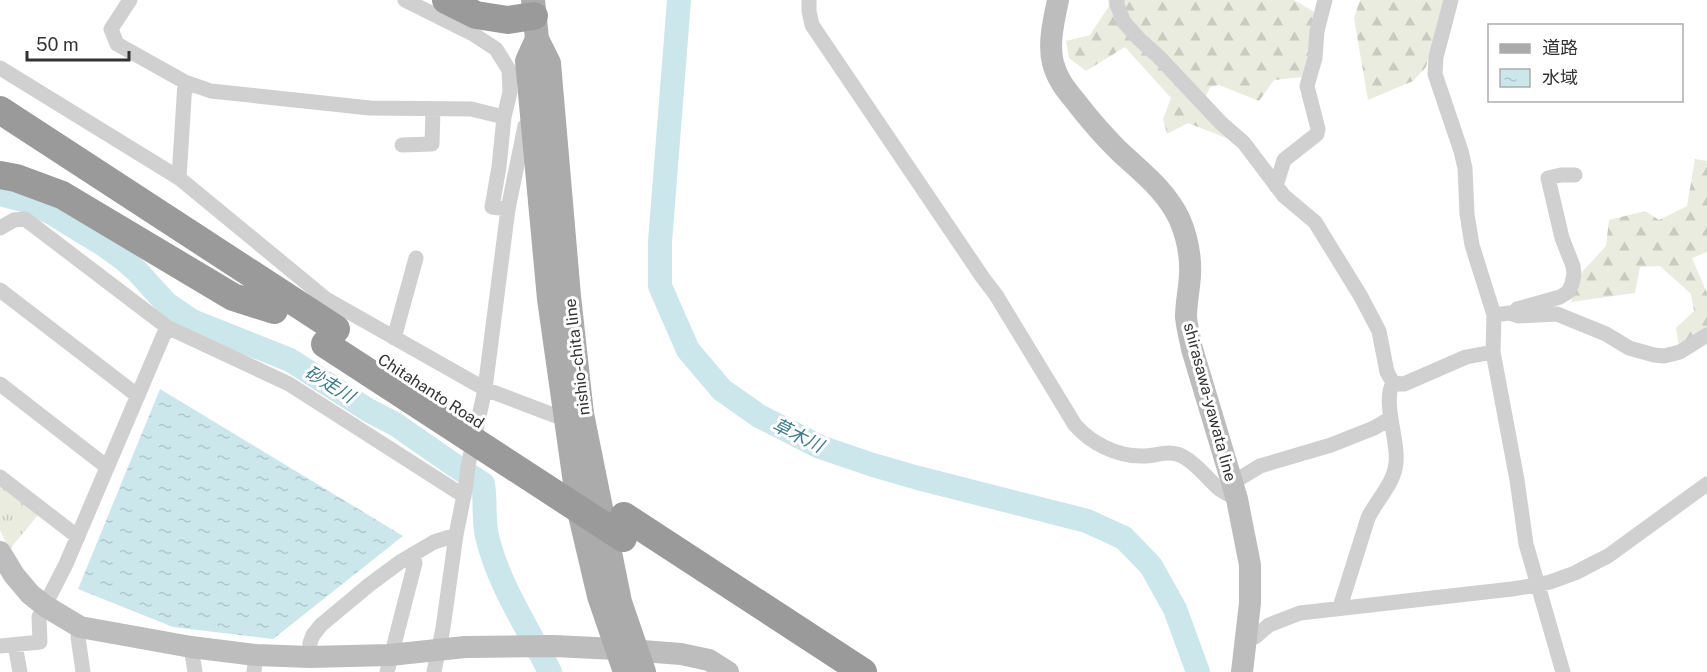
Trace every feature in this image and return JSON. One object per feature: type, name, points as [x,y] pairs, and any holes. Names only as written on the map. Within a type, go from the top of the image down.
[{"type":"highway","points":[[446,0],[476,15],[508,20],[534,18]]},
{"type":"highway","points":[[499,0],[534,18]]},
{"type":"highway","points":[[0,96],[189,220],[196,237]]},
{"type":"highway","name":"Chitahanto Road","points":[[0,110],[196,237],[331,336],[623,527],[830,672]]},
{"type":"highway","name":"Chitahanto Road","points":[[0,132],[274,310],[331,336]]},
{"type":"highway","points":[[0,175],[16,178],[62,195],[233,297],[274,310]]},
{"type":"highway","name":"Chitahanto Road","points":[[623,527],[863,672]]},
{"type":"main road","name":"nishio-chita line","points":[[534,18],[527,61],[549,299],[579,511],[599,596],[632,657]]},
{"type":"main road","name":"nishio-chita line","points":[[534,18],[549,63],[582,414],[632,657],[625,672]]},
{"type":"street","points":[[130,0],[111,29],[117,44],[185,82],[211,91],[370,108],[471,109],[504,117]]},
{"type":"street","points":[[405,0],[473,34],[496,49],[509,70],[510,92],[504,117],[492,207],[508,209]]},
{"type":"street","points":[[809,0],[812,25],[996,295],[1075,425],[1091,440],[1119,453],[1142,456],[1167,452],[1182,456],[1219,489],[1234,491],[1260,466],[1330,446],[1374,428],[1391,418]]},
{"type":"street","name":"shirasawa-yawata line","points":[[1058,0],[1054,18],[1052,62],[1060,83],[1092,123],[1164,193],[1180,221],[1187,243],[1190,263],[1187,326],[1234,491],[1250,565],[1250,603],[1242,672]]},
{"type":"street","points":[[1117,0],[1124,22],[1221,123],[1244,143],[1284,196],[1315,222],[1360,295],[1379,331],[1387,372],[1393,383]]},
{"type":"street","points":[[1276,186],[1284,160],[1317,134],[1318,129],[1307,86],[1315,58],[1317,31],[1324,0]]},
{"type":"street","points":[[1451,0],[1436,57],[1435,74],[1465,168],[1467,214],[1472,245],[1502,314],[1493,352],[1517,480],[1526,544],[1563,672]]},
{"type":"street","points":[[0,68],[179,178],[326,299],[485,389],[566,418]]},
{"type":"street","points":[[179,178],[185,82]]},
{"type":"street","points":[[402,145],[432,144],[433,109]]},
{"type":"street","points":[[434,672],[468,466],[485,389],[508,209],[525,126]]},
{"type":"street","points":[[1502,314],[1560,297],[1568,292],[1574,274],[1573,266],[1562,238],[1548,178],[1562,174],[1575,174]]},
{"type":"street","points":[[0,228],[14,219],[25,219],[167,327],[289,384],[465,490]]},
{"type":"street","points":[[394,338],[416,258]]},
{"type":"street","points":[[0,291],[138,396]]},
{"type":"street","points":[[1502,314],[1518,316],[1557,314],[1597,330],[1629,348],[1654,355],[1664,356],[1680,352],[1707,335]]},
{"type":"street","points":[[20,672],[8,645],[40,642],[39,617],[78,537],[167,327]]},
{"type":"street","points":[[1393,383],[1404,384],[1466,357],[1493,352]]},
{"type":"street","points":[[1340,607],[1368,518],[1392,480],[1397,461],[1391,418],[1390,389],[1393,383]]},
{"type":"street","points":[[0,384],[107,466]]},
{"type":"street","points":[[0,477],[78,537]]},
{"type":"street","points":[[1246,639],[1255,637],[1269,626],[1300,612],[1537,585],[1575,573],[1608,556],[1707,484]]},
{"type":"street","points":[[310,657],[310,643],[321,625],[369,585],[413,554],[434,542],[456,535]]},
{"type":"street","points":[[0,552],[14,575],[30,594],[80,627],[191,647],[255,663],[310,657],[388,664],[439,649],[554,646],[632,657],[681,654],[709,660],[728,672]]},
{"type":"street","points":[[388,664],[415,563],[413,554]]},
{"type":"street","points":[[80,627],[78,637],[83,672]]},
{"type":"street","points":[[191,647],[195,672]]},
{"type":"green space","points":[[1108,0],[1294,0],[1318,14],[1303,77],[1274,80],[1259,101],[1219,85],[1210,87],[1200,109],[1234,141],[1188,123],[1167,134],[1163,119],[1171,98],[1125,47],[1086,71],[1069,58],[1066,41],[1090,35],[1109,6]]},
{"type":"green space","points":[[1360,0],[1445,0],[1426,67],[1413,81],[1368,100],[1354,18]]},
{"type":"green space","points":[[1695,159],[1707,161],[1707,252],[1692,258],[1707,293],[1707,328],[1679,346],[1676,328],[1694,311],[1691,294],[1660,266],[1640,267],[1635,293],[1571,302],[1583,271],[1606,246],[1609,220],[1645,211],[1659,220],[1687,206]]},
{"type":"green space","points":[[0,485],[38,515],[9,550],[0,530]]},
{"type":"water","points":[[160,389],[403,536],[273,639],[173,627],[78,589]]},
{"type":"waterway","name":"草木川","points":[[679,0],[660,242],[660,286],[688,350],[722,390],[759,416],[820,447],[918,478],[1087,521],[1124,538],[1151,566],[1175,609],[1198,672]]},
{"type":"waterway","name":"砂走川","points":[[0,194],[26,201],[50,212],[122,258],[166,303],[192,321],[290,360],[368,410],[395,424],[483,484],[486,530],[498,571],[550,672]]}]
